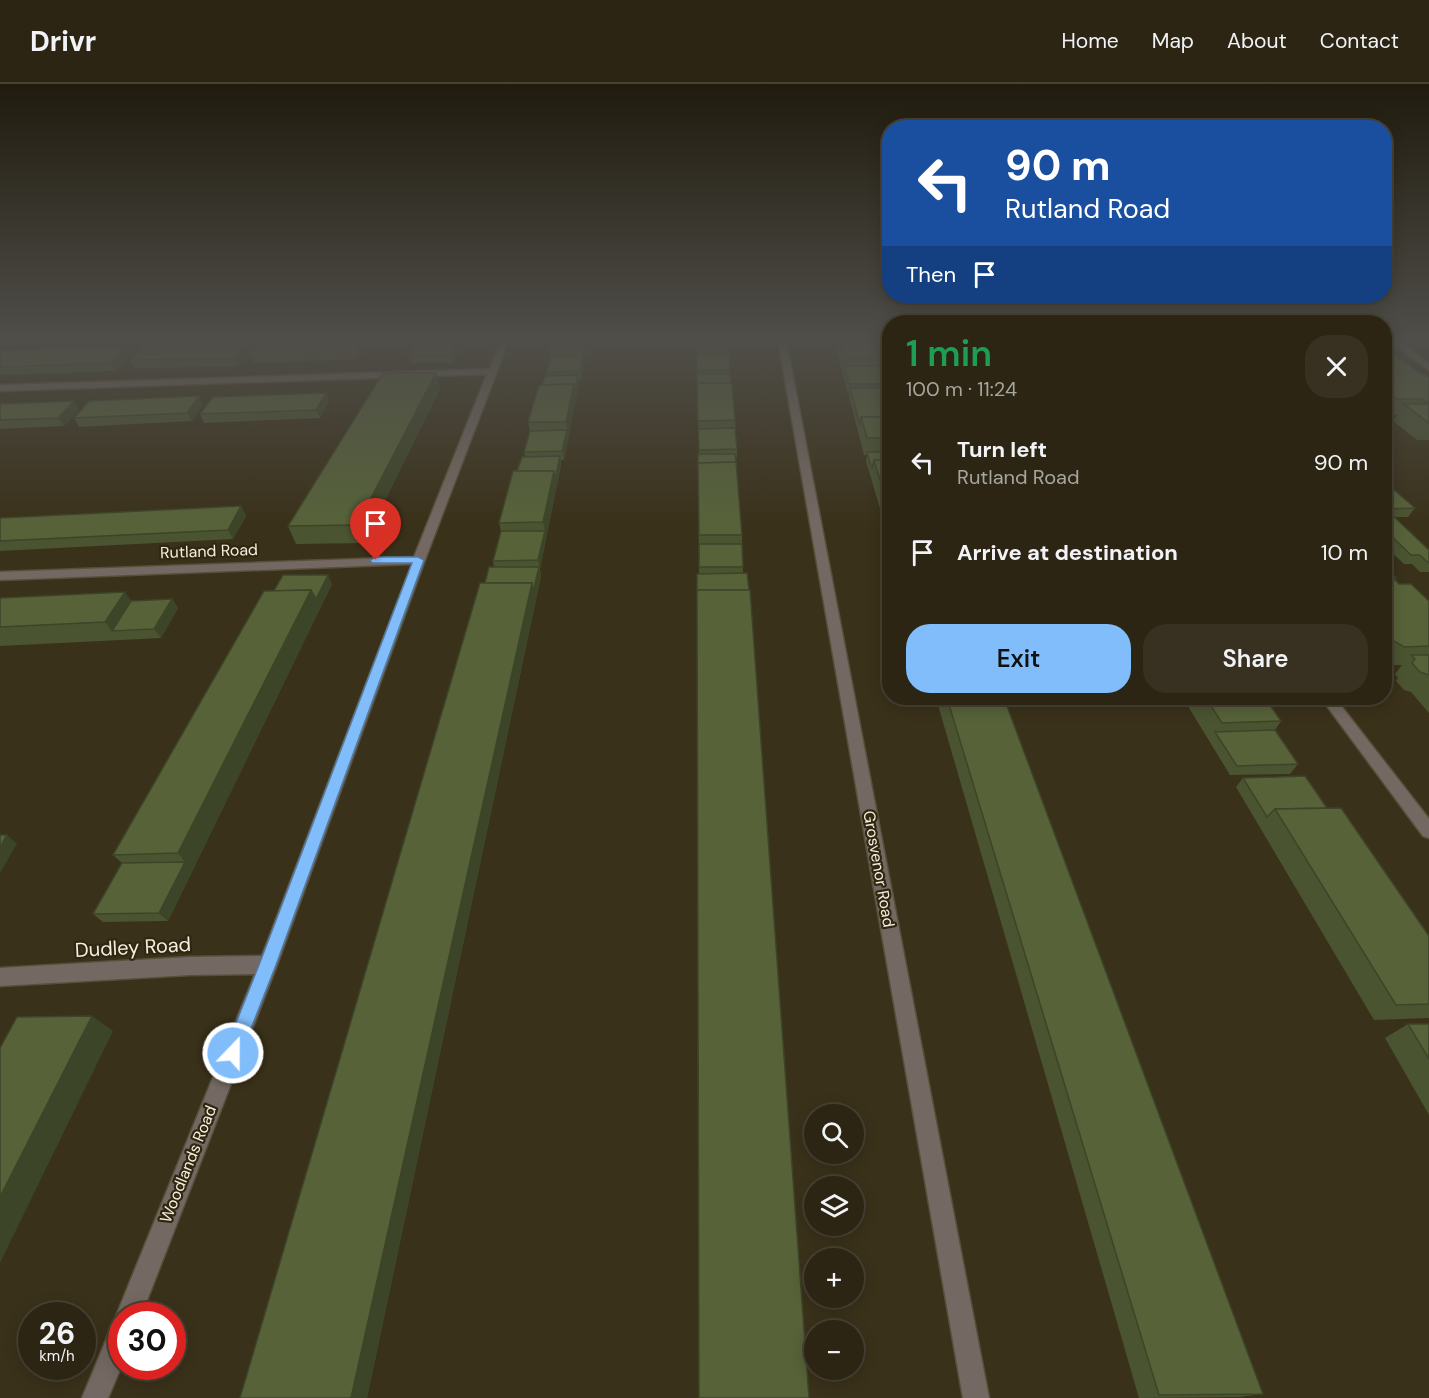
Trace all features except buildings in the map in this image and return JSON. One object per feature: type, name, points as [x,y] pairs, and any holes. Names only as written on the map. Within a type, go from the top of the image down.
[{"type":"street","name":"Woodlands Road","points":[[134,1302],[268,965],[418,560],[481,401]]},
{"type":"street","name":"Grosvenor Road","points":[[793,401],[976,1398]]},
{"type":"street","name":"Rutland Road","points":[[0,576],[418,560]]},
{"type":"street","points":[[1333,705],[1429,831]]},
{"type":"street","name":"Dudley Road","points":[[0,977],[190,966],[268,965]]},
{"type":"street","points":[[95,1398],[108,1366]]},
{"type":"route","points":[[233,1053],[268,965],[418,560],[376,560]]}]
